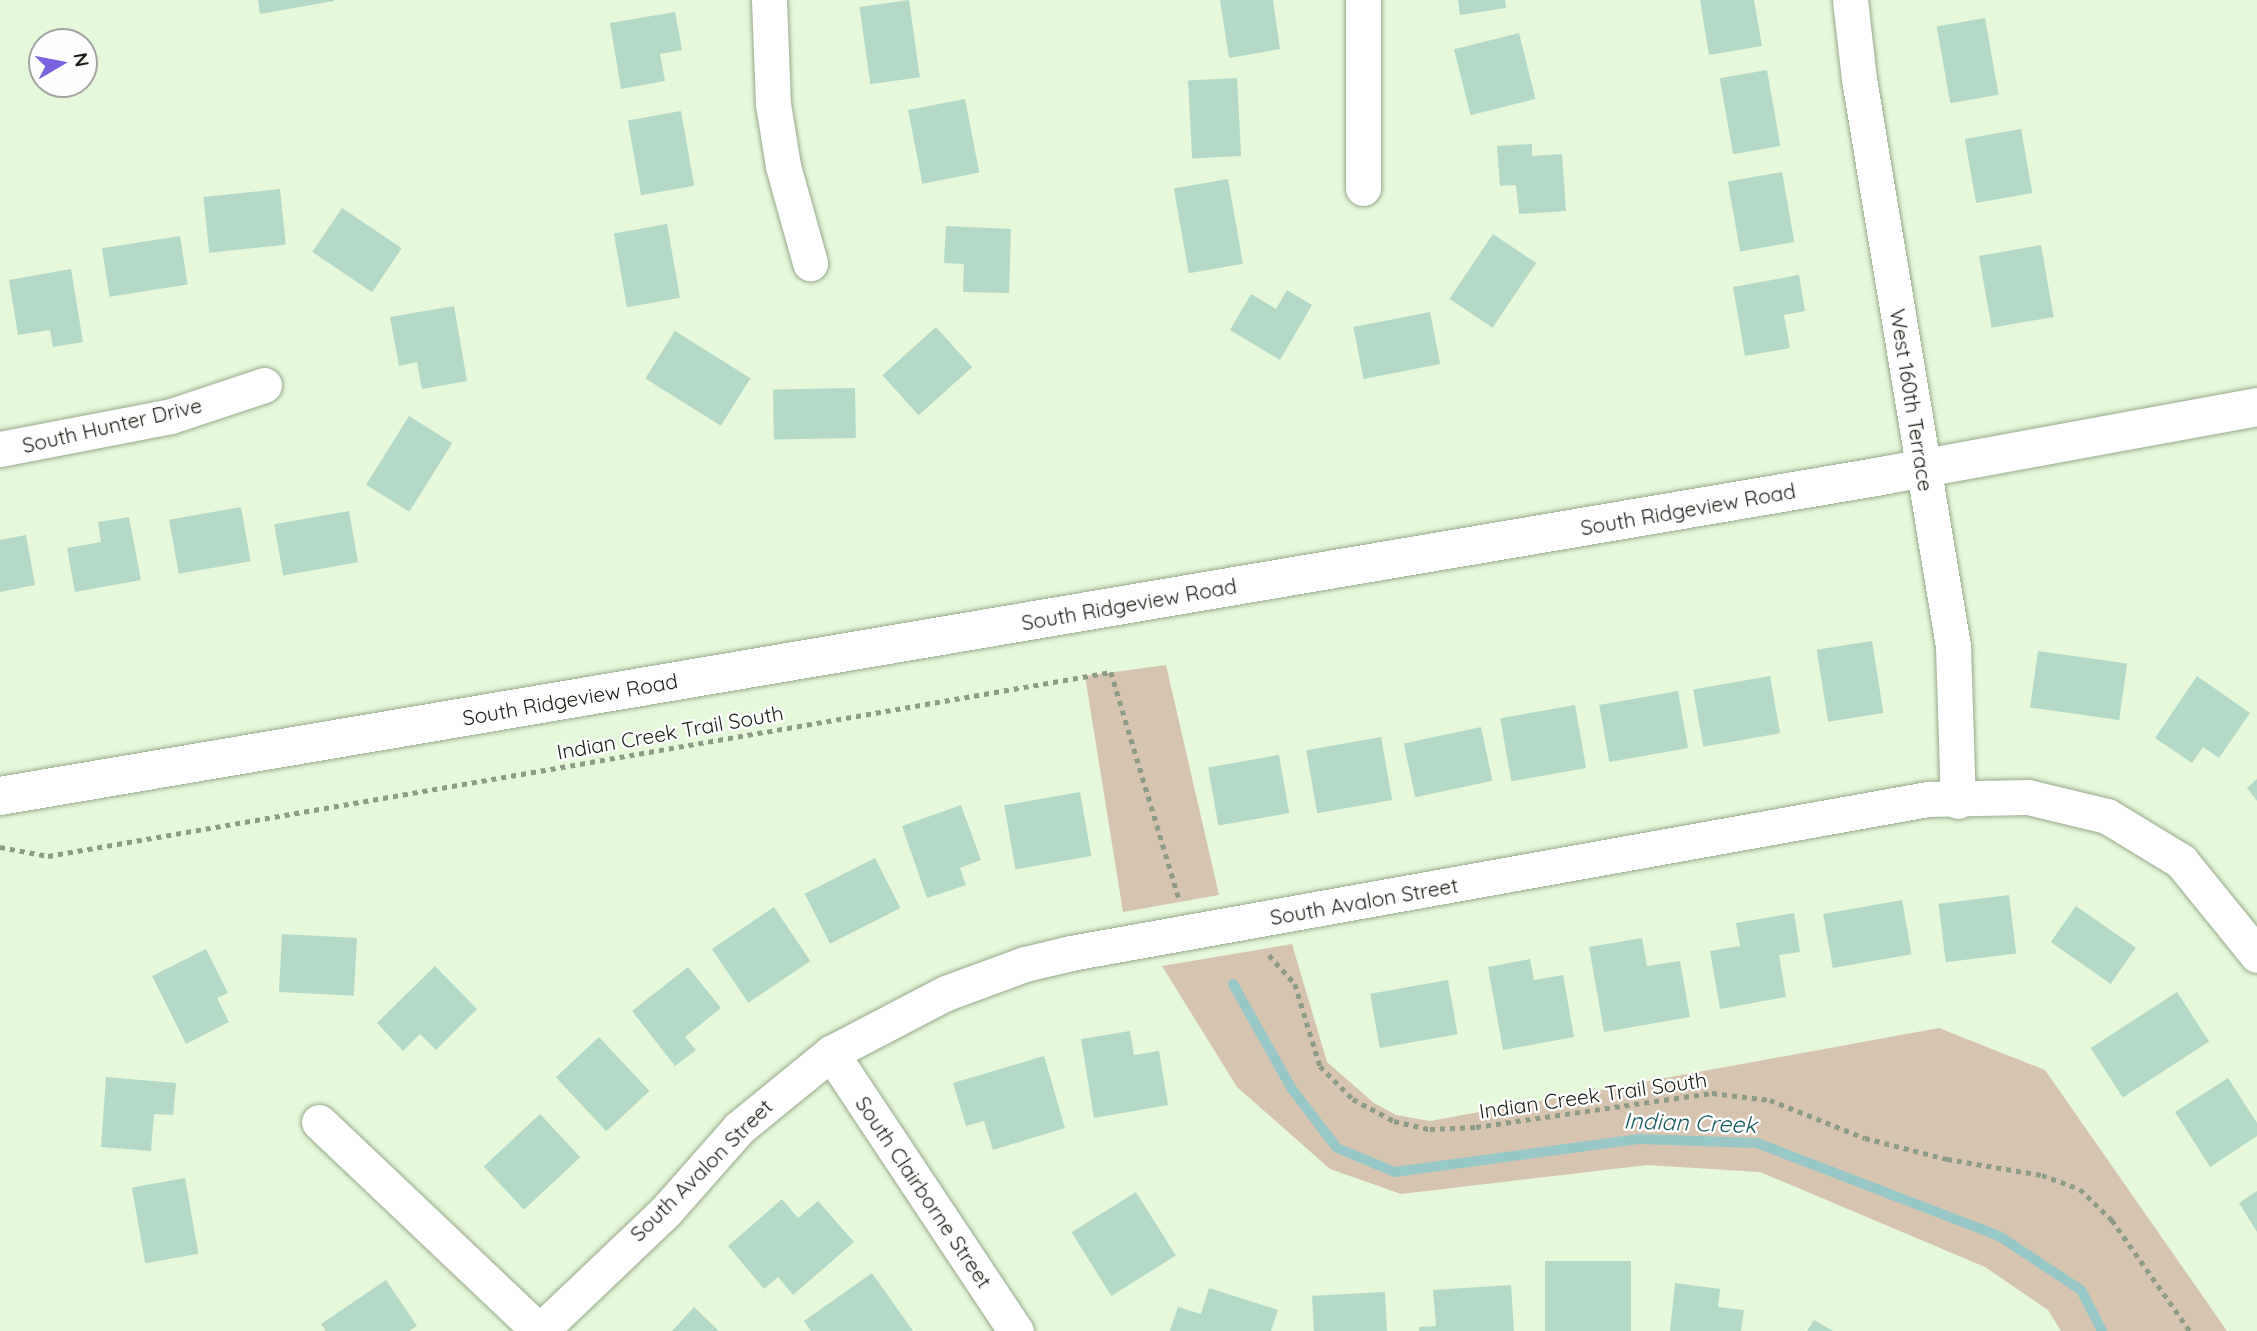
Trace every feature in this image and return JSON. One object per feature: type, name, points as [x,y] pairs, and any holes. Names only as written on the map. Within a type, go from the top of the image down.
[{"type":"main road","name":"South Ridgeview Road","points":[[0,796],[1923,468],[2257,407]]},
{"type":"street","points":[[769,0],[775,116],[783,166],[810,263]]},
{"type":"street","points":[[1363,0],[1363,188]]},
{"type":"street","name":"West 160th Terrace","points":[[1850,0],[1859,79],[1953,646],[1958,801]]},
{"type":"street","name":"South Hunter Drive","points":[[0,449],[171,416],[264,385]]},
{"type":"street","name":"South Avalon Street","points":[[319,1122],[540,1331],[665,1212],[739,1128],[831,1053],[934,998],[1025,964],[1071,953],[1928,799],[1958,801],[2028,797],[2107,816],[2181,861],[2257,955]]},
{"type":"street","name":"South Clairborne Street","points":[[831,1053],[1016,1331]]},
{"type":"path","name":"Indian Creek Trail South","points":[[0,847],[48,856],[1111,673],[1179,902]]},
{"type":"path","name":"Indian Creek Trail South","points":[[1266,950],[1295,984],[1320,1066],[1353,1099],[1394,1121],[1430,1129],[1476,1127],[1712,1093],[1770,1100],[1865,1138],[1947,1159],[2042,1175],[2080,1189],[2112,1220],[2190,1331]]},
{"type":"shaded area","points":[[1166,665],[1219,895],[1123,912],[1085,676]]},
{"type":"shaded area","points":[[1292,944],[1327,1062],[1374,1103],[1396,1115],[1430,1121],[1939,1028],[2045,1070],[2227,1331],[2061,1331],[2048,1310],[1985,1267],[1760,1172],[1647,1165],[1401,1194],[1330,1169],[1237,1087],[1162,966]]},
{"type":"building","points":[[258,0],[334,0],[334,1],[260,14]]},
{"type":"building","points":[[909,0],[920,77],[870,84],[859,7]]},
{"type":"building","points":[[1220,0],[1273,0],[1280,49],[1229,58]]},
{"type":"building","points":[[1458,0],[1505,0],[1506,8],[1460,15]]},
{"type":"building","points":[[1700,0],[1754,0],[1762,46],[1709,55]]},
{"type":"building","points":[[675,12],[682,50],[660,54],[665,81],[621,89],[610,23]]},
{"type":"building","points":[[1985,18],[1999,95],[1950,103],[1937,27]]},
{"type":"building","points":[[1519,33],[1535,99],[1470,115],[1454,49]]},
{"type":"building","points":[[1767,70],[1780,146],[1733,154],[1720,78]]},
{"type":"building","points":[[1237,78],[1241,156],[1192,158],[1188,81]]},
{"type":"building","points":[[965,99],[979,173],[922,184],[908,110]]},
{"type":"building","points":[[681,111],[694,186],[641,195],[628,120]]},
{"type":"building","points":[[2021,129],[2032,193],[1976,203],[1965,139]]},
{"type":"building","points":[[1532,144],[1532,156],[1562,154],[1566,211],[1519,214],[1516,185],[1500,186],[1497,146]]},
{"type":"building","points":[[1782,172],[1794,242],[1740,251],[1728,182]]},
{"type":"building","points":[[1228,179],[1243,264],[1189,273],[1174,189]]},
{"type":"building","points":[[280,189],[286,245],[209,253],[203,197]]},
{"type":"building","points":[[342,208],[402,248],[372,292],[312,252]]},
{"type":"building","points":[[667,224],[680,298],[627,307],[614,233]]},
{"type":"building","points":[[946,226],[1011,229],[1009,293],[963,292],[964,264],[944,263]]},
{"type":"building","points":[[1493,234],[1536,263],[1492,328],[1449,299]]},
{"type":"building","points":[[180,236],[188,284],[110,297],[102,248]]},
{"type":"building","points":[[2041,245],[2054,317],[1992,328],[1979,256]]},
{"type":"building","points":[[71,269],[83,342],[53,347],[50,330],[18,335],[9,280]]},
{"type":"building","points":[[1799,275],[1805,311],[1784,315],[1790,348],[1745,356],[1733,287]]},
{"type":"building","points":[[1287,290],[1312,305],[1280,360],[1230,330],[1251,294],[1276,309]]},
{"type":"building","points":[[454,306],[467,381],[422,389],[417,362],[399,366],[390,317]]},
{"type":"building","points":[[1430,312],[1440,364],[1364,379],[1353,327]]},
{"type":"building","points":[[936,327],[972,367],[919,415],[882,375]]},
{"type":"building","points":[[675,331],[750,378],[721,426],[645,378]]},
{"type":"building","points":[[855,388],[856,438],[774,439],[773,389]]},
{"type":"building","points":[[409,416],[452,443],[409,512],[366,485]]},
{"type":"building","points":[[241,507],[251,561],[179,574],[169,520]]},
{"type":"building","points":[[349,511],[358,562],[283,575],[274,524]]},
{"type":"building","points":[[129,517],[141,580],[75,592],[67,548],[101,542],[98,522]]},
{"type":"building","points":[[26,535],[35,585],[0,592],[0,540]]},
{"type":"building","points":[[1872,641],[1883,713],[1828,722],[1817,650]]},
{"type":"building","points":[[2038,651],[2127,664],[2119,720],[2030,707]]},
{"type":"building","points":[[1770,676],[1780,733],[1703,747],[1693,690]]},
{"type":"building","points":[[2197,676],[2250,713],[2219,758],[2203,747],[2192,763],[2155,738]]},
{"type":"building","points":[[1678,691],[1688,748],[1609,762],[1599,705]]},
{"type":"building","points":[[1575,705],[1586,768],[1511,781],[1500,718]]},
{"type":"building","points":[[1481,727],[1492,781],[1415,797],[1404,743]]},
{"type":"building","points":[[1381,737],[1392,800],[1317,813],[1306,750]]},
{"type":"building","points":[[1279,755],[1289,813],[1218,826],[1208,768]]},
{"type":"building","points":[[2257,779],[2257,801],[2247,788]]},
{"type":"building","points":[[1080,792],[1091,856],[1015,869],[1004,805]]},
{"type":"building","points":[[961,805],[981,860],[960,868],[966,885],[927,898],[902,826]]},
{"type":"building","points":[[875,858],[900,908],[830,944],[805,894]]},
{"type":"building","points":[[2009,895],[2016,954],[1946,962],[1939,904]]},
{"type":"building","points":[[1902,900],[1912,954],[1833,968],[1823,914]]},
{"type":"building","points":[[2076,906],[2136,948],[2111,984],[2051,942]]},
{"type":"building","points":[[774,907],[810,961],[748,1003],[712,949]]},
{"type":"building","points":[[1794,913],[1800,952],[1779,955],[1786,997],[1720,1009],[1710,951],[1740,946],[1736,923]]},
{"type":"building","points":[[282,934],[357,938],[354,996],[279,992]]},
{"type":"building","points":[[1642,938],[1647,966],[1680,961],[1690,1017],[1604,1032],[1589,947]]},
{"type":"building","points":[[206,949],[228,993],[217,998],[229,1022],[186,1044],[152,976]]},
{"type":"building","points":[[1530,959],[1534,980],[1563,975],[1574,1037],[1503,1050],[1488,967]]},
{"type":"building","points":[[435,966],[477,1009],[436,1050],[420,1034],[403,1051],[377,1023]]},
{"type":"building","points":[[688,967],[721,1008],[685,1037],[696,1050],[675,1066],[632,1011]]},
{"type":"building","points":[[1448,980],[1458,1034],[1380,1048],[1370,994]]},
{"type":"building","points":[[2177,992],[2209,1041],[2123,1098],[2091,1048]]},
{"type":"building","points":[[1130,1031],[1134,1055],[1159,1051],[1168,1105],[1094,1118],[1081,1039]]},
{"type":"building","points":[[599,1037],[649,1091],[606,1131],[556,1077]]},
{"type":"building","points":[[1044,1056],[1065,1128],[993,1150],[984,1121],[966,1126],[953,1083]]},
{"type":"building","points":[[106,1077],[176,1083],[173,1115],[154,1114],[151,1151],[101,1147]]},
{"type":"building","points":[[2228,1078],[2257,1123],[2257,1136],[2210,1167],[2175,1112]]},
{"type":"building","points":[[540,1114],[580,1157],[524,1210],[484,1167]]},
{"type":"building","points":[[185,1178],[198,1254],[145,1263],[132,1187]]},
{"type":"building","points":[[2257,1191],[2257,1232],[2239,1203]]},
{"type":"building","points":[[1136,1192],[1176,1256],[1111,1296],[1072,1232]]},
{"type":"building","points":[[782,1199],[798,1218],[818,1201],[854,1242],[793,1295],[778,1277],[764,1289],[728,1246]]},
{"type":"building","points":[[1545,1261],[1631,1261],[1631,1331],[1545,1331]]},
{"type":"building","points":[[872,1273],[913,1331],[811,1331],[804,1321]]},
{"type":"building","points":[[386,1280],[417,1326],[409,1331],[326,1331],[321,1324]]},
{"type":"building","points":[[1675,1283],[1720,1289],[1718,1307],[1744,1310],[1741,1331],[1670,1331]]},
{"type":"building","points":[[1511,1285],[1514,1331],[1419,1331],[1419,1327],[1436,1326],[1433,1290]]},
{"type":"building","points":[[1209,1288],[1278,1310],[1271,1331],[1170,1331],[1178,1307],[1201,1314]]},
{"type":"building","points":[[1385,1292],[1387,1331],[1314,1331],[1312,1296]]},
{"type":"building","points":[[694,1307],[719,1331],[672,1331]]},
{"type":"building","points":[[1814,1320],[1833,1331],[1807,1331]]},
{"type":"waterway","name":"Indian Creek","points":[[1233,984],[1292,1089],[1337,1148],[1395,1172],[1639,1139],[1757,1143],[1999,1236],[2081,1290],[2102,1331]]}]
